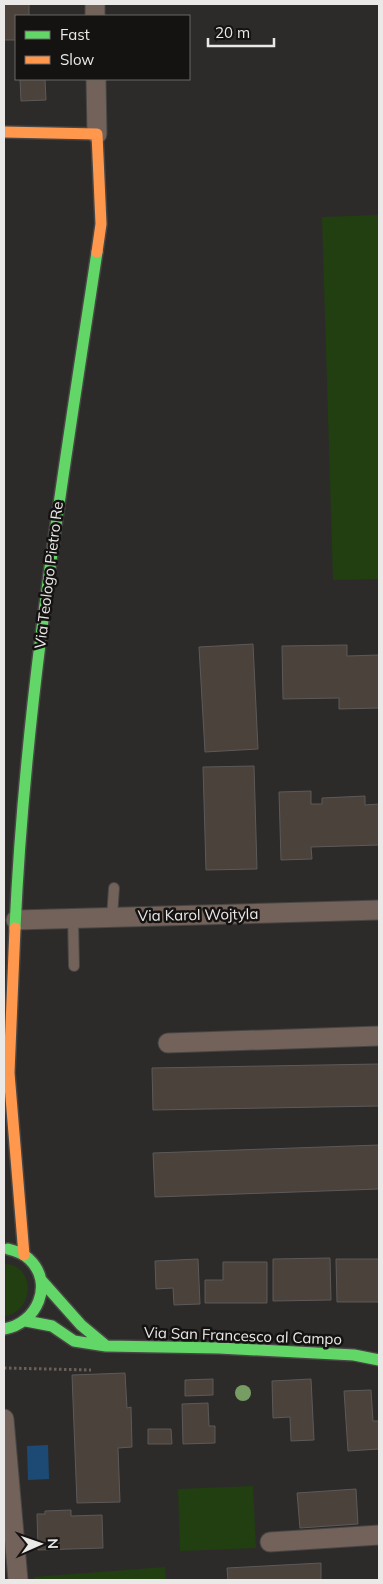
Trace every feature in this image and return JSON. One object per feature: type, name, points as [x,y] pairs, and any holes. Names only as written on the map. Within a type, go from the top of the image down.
[{"type":"street","name":"Via Teologo Pietro Re","points":[[4,1102],[9,1072],[16,920],[28,750],[50,556],[101,224],[96,80]]},
{"type":"street","points":[[4,132],[97,134]]},
{"type":"street","name":"Via Karol Wojtyla","points":[[16,920],[379,910]]},
{"type":"street","points":[[168,1043],[379,1036]]},
{"type":"street","name":"Via Teologo Pietro Re","points":[[9,1072],[24,1255]]},
{"type":"street","points":[[4,1248],[12,1249],[24,1255],[34,1266],[41,1280],[81,1325],[106,1346]]},
{"type":"street","points":[[4,1342],[15,1326],[34,1312],[42,1291],[41,1280]]},
{"type":"street","name":"Via San Francesco al Campo","points":[[15,1326],[52,1326],[74,1341],[106,1346],[219,1348],[354,1355],[379,1360]]},
{"type":"street","points":[[4,1419],[18,1580]]},
{"type":"street","points":[[270,1542],[379,1535]]},
{"type":"lane","points":[[112,917],[114,888]]},
{"type":"lane","points":[[73,918],[74,966]]},
{"type":"green space","points":[[379,215],[379,579],[333,580],[322,217]]},
{"type":"green space","points":[[4,1264],[14,1266],[22,1272],[28,1288],[22,1306],[14,1313],[4,1316]]},
{"type":"green space","points":[[253,1486],[256,1548],[180,1551],[178,1489]]},
{"type":"green space","points":[[165,1567],[166,1580],[34,1580],[34,1577]]},
{"type":"water","points":[[48,1445],[49,1479],[28,1480],[27,1446]]},
{"type":"building","points":[[4,4],[29,4],[29,15],[15,15],[15,40],[4,40]]},
{"type":"building","points":[[20,80],[45,80],[46,100],[21,101]]},
{"type":"building","points":[[253,644],[258,749],[205,752],[199,647]]},
{"type":"building","points":[[347,645],[347,656],[379,655],[379,708],[339,709],[339,698],[283,699],[282,646]]},
{"type":"building","points":[[254,766],[257,869],[206,870],[203,767]]},
{"type":"building","points":[[311,791],[311,804],[322,804],[322,798],[365,796],[365,805],[379,804],[379,845],[311,847],[312,859],[281,860],[279,792]]},
{"type":"building","points":[[379,1064],[379,1106],[153,1110],[152,1068]]},
{"type":"building","points":[[379,1145],[379,1189],[155,1197],[153,1153]]},
{"type":"building","points":[[330,1258],[331,1300],[273,1301],[273,1259]]},
{"type":"building","points":[[198,1259],[200,1304],[174,1305],[173,1288],[156,1289],[155,1261]]},
{"type":"building","points":[[336,1259],[379,1259],[379,1302],[337,1302]]},
{"type":"building","points":[[223,1262],[267,1262],[267,1303],[205,1303],[205,1280],[223,1280]]},
{"type":"building","points":[[125,1373],[127,1408],[131,1407],[132,1447],[118,1448],[120,1502],[77,1503],[72,1375]]},
{"type":"building","points":[[213,1379],[213,1395],[185,1396],[185,1380]]},
{"type":"building","points":[[311,1379],[314,1440],[291,1441],[290,1417],[273,1418],[272,1381]]},
{"type":"building","points":[[371,1390],[373,1421],[379,1421],[379,1449],[348,1451],[344,1391]]},
{"type":"building","points":[[208,1403],[209,1426],[215,1426],[215,1443],[183,1444],[182,1404]]},
{"type":"building","points":[[148,1429],[171,1429],[172,1444],[148,1444]]},
{"type":"building","points":[[356,1489],[358,1524],[300,1528],[297,1493]]},
{"type":"building","points":[[71,1510],[71,1516],[102,1515],[103,1548],[38,1550],[37,1514],[45,1514],[45,1511]]},
{"type":"building","points":[[321,1563],[321,1580],[228,1580],[227,1568]]},
{"type":"traffic: fast","points":[[15,928],[27,758],[36,674],[97,252]]},
{"type":"traffic: fast","points":[[4,1329],[16,1326],[33,1311],[39,1301],[41,1290],[41,1279],[37,1269],[29,1259],[17,1251],[8,1249]]},
{"type":"traffic: fast","points":[[41,1280],[81,1325],[105,1345]]},
{"type":"traffic: fast","points":[[26,1321],[52,1326],[74,1341],[106,1346],[219,1348],[354,1355],[379,1360]]},
{"type":"traffic: slow","points":[[4,132],[97,134],[101,224],[97,252]]},
{"type":"traffic: slow","points":[[15,928],[9,1073],[24,1255]]}]
